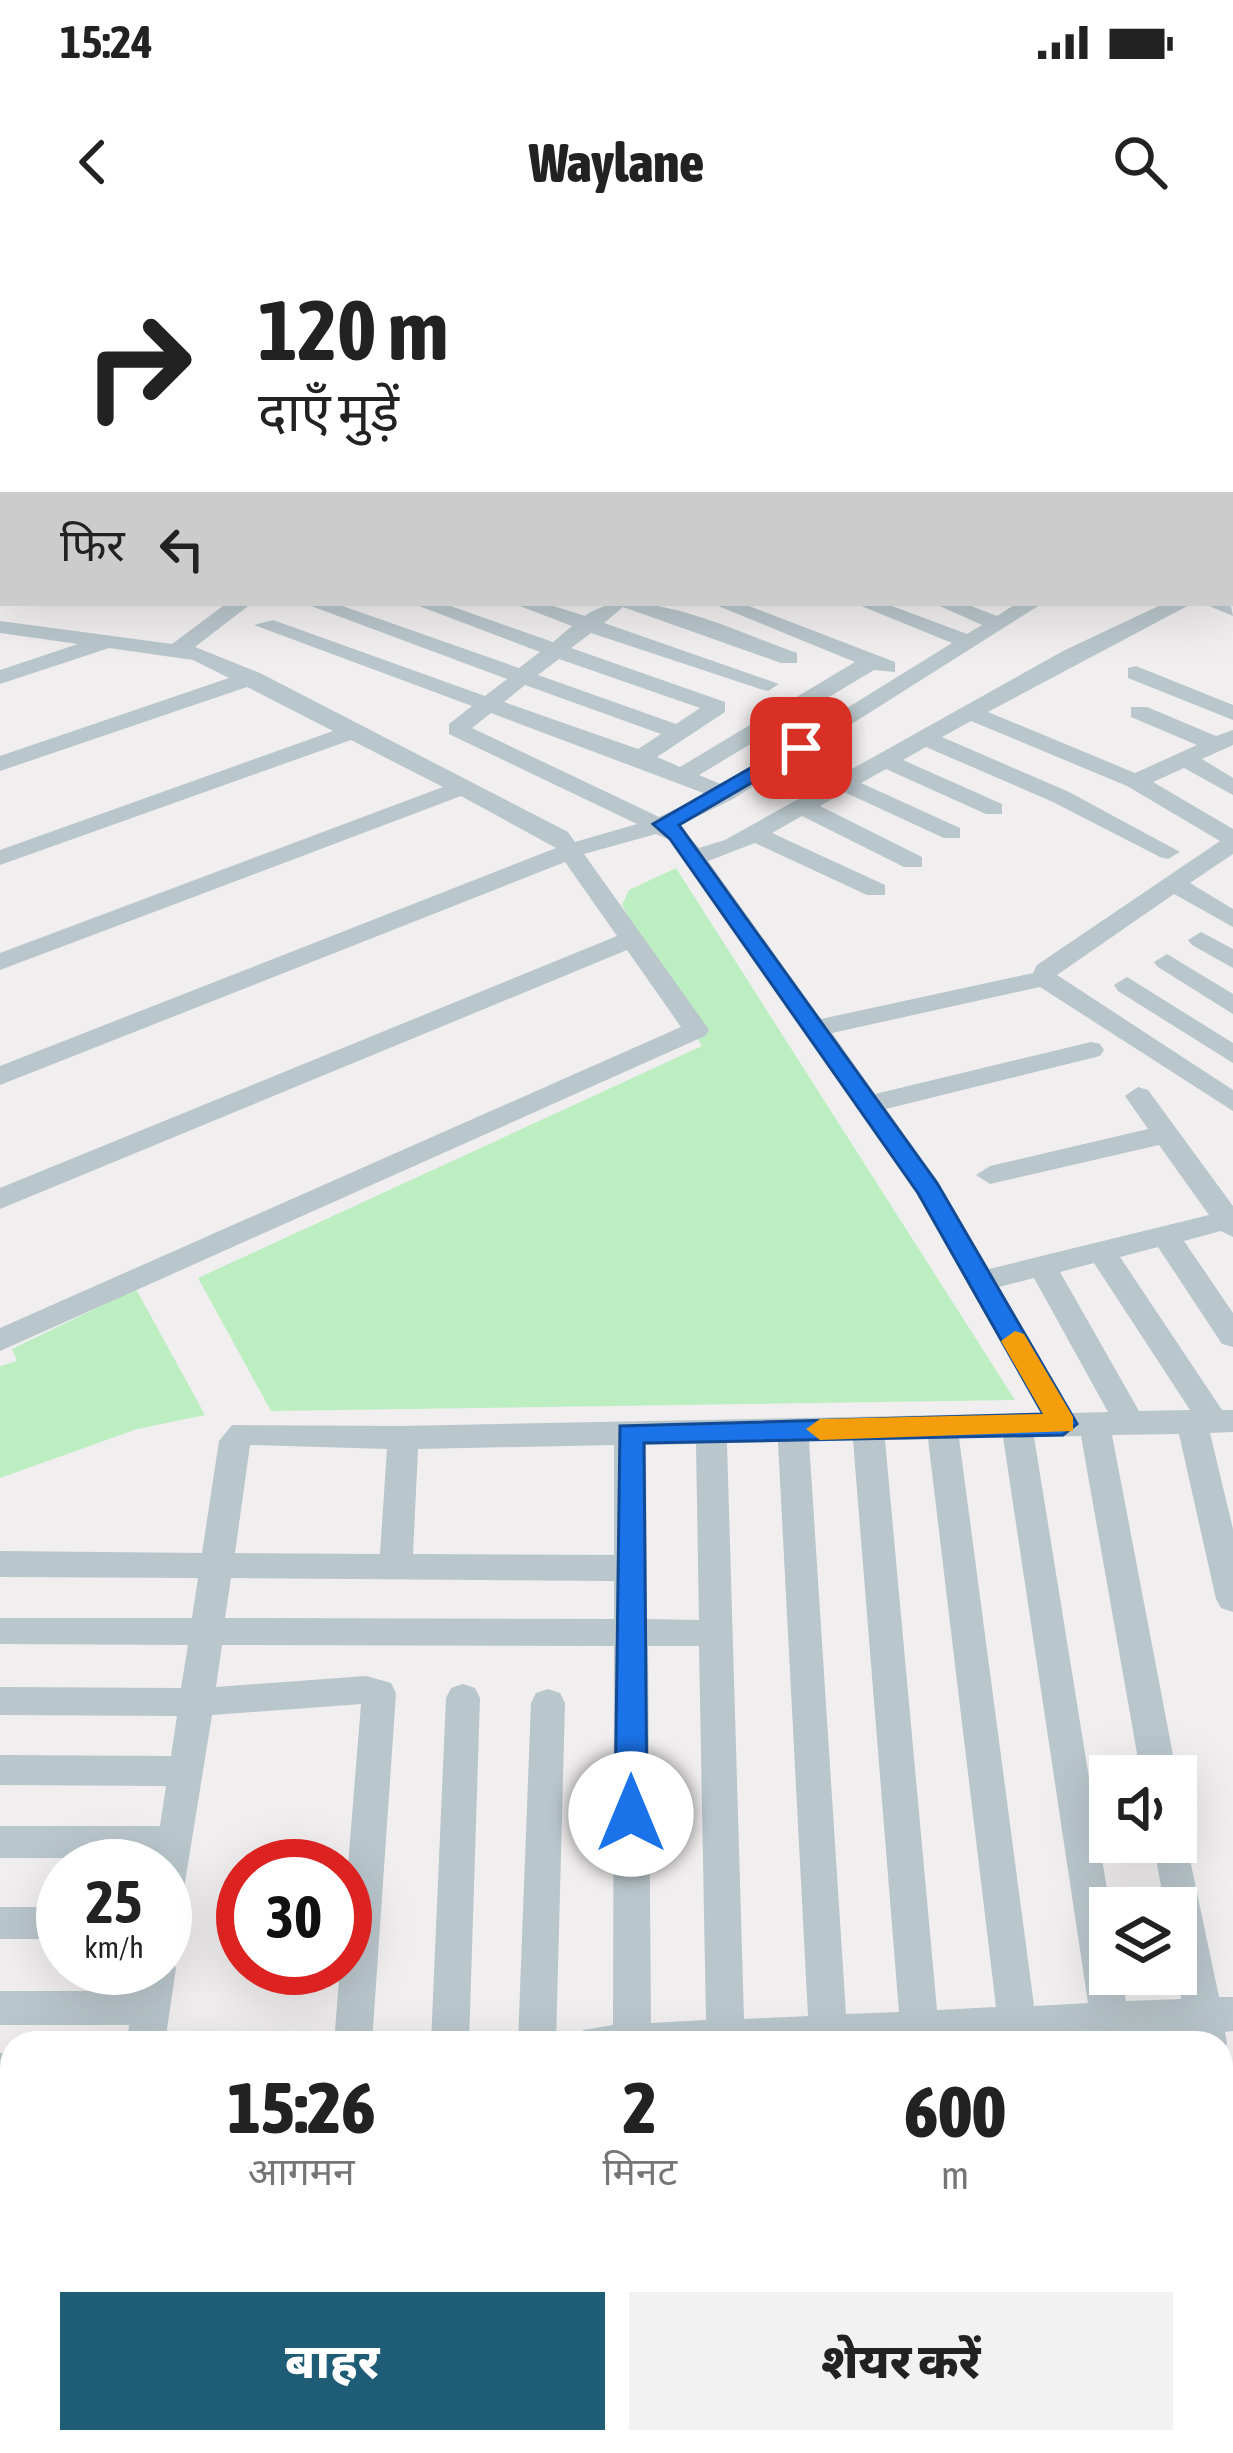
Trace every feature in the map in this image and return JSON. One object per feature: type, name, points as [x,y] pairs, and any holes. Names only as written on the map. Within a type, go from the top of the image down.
[{"type":"street","points":[[180,648],[237,606]]},
{"type":"street","points":[[322,606],[681,733]]},
{"type":"street","points":[[430,606],[717,707],[640,758]]},
{"type":"street","points":[[532,606],[768,684]]},
{"type":"street","points":[[611,606],[457,729],[664,824],[928,1190],[981,1281],[1078,1424],[1154,1755]]},
{"type":"street","points":[[641,606],[789,658]]},
{"type":"street","points":[[730,606],[873,662],[925,672]]},
{"type":"street","points":[[778,606],[925,672]]},
{"type":"street","points":[[873,606],[970,643]]},
{"type":"street","points":[[952,606],[999,624]]},
{"type":"street","points":[[0,1076],[573,850],[664,824],[725,794],[1023,606]]},
{"type":"street","points":[[692,858],[754,833],[1176,606]]},
{"type":"street","points":[[265,625],[640,758],[725,794]]},
{"type":"street","points":[[0,627],[180,648],[252,678],[350,733],[560,837],[696,1025],[690,1037],[0,1340]]},
{"type":"street","points":[[0,677],[112,640]]},
{"type":"street","points":[[682,775],[873,662]]},
{"type":"street","points":[[1136,673],[1233,713]]},
{"type":"street","points":[[0,764],[252,678]]},
{"type":"street","points":[[1139,712],[1226,743]]},
{"type":"street","points":[[971,713],[1135,781],[1233,841],[1046,970],[1044,978]]},
{"type":"street","points":[[0,858],[350,733]]},
{"type":"street","points":[[927,739],[1168,852]]},
{"type":"street","points":[[1135,781],[1226,743]]},
{"type":"street","points":[[1186,760],[1233,788]]},
{"type":"street","points":[[887,761],[994,809]]},
{"type":"street","points":[[845,784],[952,833]]},
{"type":"street","points":[[0,962],[461,788]]},
{"type":"street","points":[[802,807],[914,862]]},
{"type":"street","points":[[754,833],[876,890]]},
{"type":"street","points":[[1172,883],[1233,920]]},
{"type":"street","points":[[0,1199],[632,939]]},
{"type":"street","points":[[1201,940],[1233,960]]},
{"type":"street","points":[[1166,962],[1233,1006]]},
{"type":"street","points":[[814,1029],[1044,978],[1233,1102]]},
{"type":"street","points":[[1127,985],[1233,1055]]},
{"type":"street","points":[[868,1105],[1091,1050]]},
{"type":"street","points":[[981,1281],[1230,1223],[1138,1096]]},
{"type":"street","points":[[990,1175],[1166,1134]]},
{"type":"street","points":[[1166,1235],[1233,1336]]},
{"type":"street","points":[[1101,1251],[1213,1421],[1233,1599]]},
{"type":"street","points":[[1042,1266],[1130,1423]]},
{"type":"street","points":[[176,1839],[235,1441],[243,1433],[404,1438],[1213,1421]]},
{"type":"street","points":[[1017,1425],[1112,2031],[1215,2024],[1177,1863]]},
{"type":"street","points":[[942,1427],[1018,2031]]},
{"type":"street","points":[[868,1428],[921,2031]]},
{"type":"street","points":[[794,1430],[829,2031]]},
{"type":"street","points":[[711,1431],[726,2031]]},
{"type":"street","points":[[620,2031],[631,1632],[630,1433]]},
{"type":"street","points":[[396,1562],[404,1438]]},
{"type":"street","points":[[0,1564],[396,1562],[630,1568]]},
{"type":"street","points":[[0,1630],[716,1633]]},
{"type":"street","points":[[0,1701],[196,1702],[366,1690],[379,1694],[354,2031]]},
{"type":"street","points":[[450,2031],[463,1698]]},
{"type":"street","points":[[537,2031],[548,1703]]},
{"type":"street","points":[[0,1770],[186,1771]]},
{"type":"street","points":[[0,1842],[36,1842]]},
{"type":"street","points":[[0,1923],[36,1923]]},
{"type":"street","points":[[0,2008],[148,2025],[153,1995]]},
{"type":"green space","points":[[676,868],[1015,1400],[271,1411],[198,1278],[702,1046],[622,905],[629,890]]},
{"type":"green space","points":[[136,1289],[205,1415],[137,1429],[0,1478],[0,1366],[17,1361],[12,1349]]},
{"type":"slow traffic","points":[[820,1429],[1063,1424],[1015,1341]]},
{"type":"route","points":[[631,1814],[630,1433],[1063,1424],[928,1190],[678,835],[664,824],[801,748]]}]
